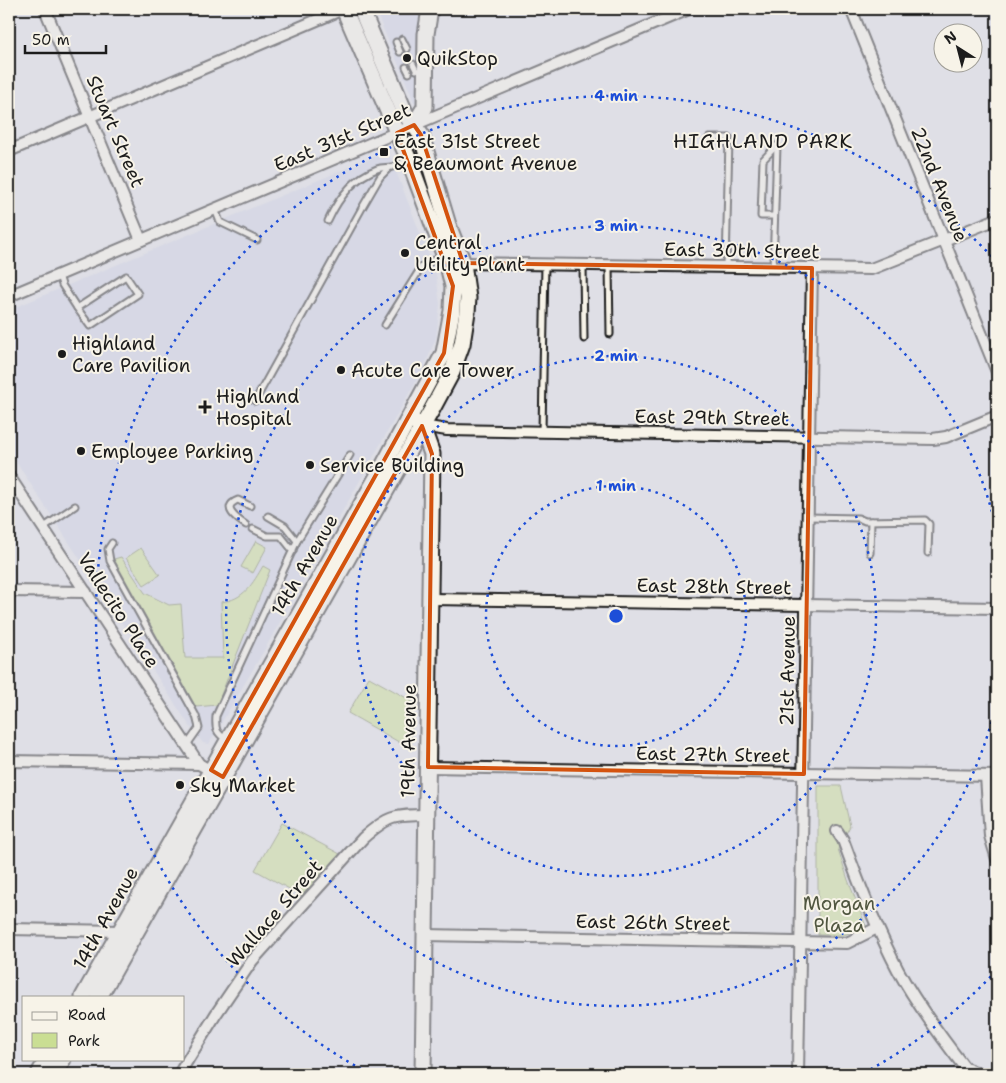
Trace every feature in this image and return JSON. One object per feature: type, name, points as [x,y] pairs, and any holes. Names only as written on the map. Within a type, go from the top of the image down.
[{"type":"main road","name":"14th Avenue","points":[[211,771],[416,422],[444,353],[452,311],[453,286],[447,262],[408,160],[344,9]]},
{"type":"main road","name":"14th Avenue","points":[[99,996],[127,934],[228,740],[416,422],[452,372],[462,344],[468,298],[463,263],[448,225],[421,135],[406,115],[361,9]]},
{"type":"main road","points":[[414,125],[425,107],[426,34],[430,9]]},
{"type":"main road","name":"19th Avenue","points":[[416,422],[432,454],[423,1074]]},
{"type":"main road","name":"14th Avenue","points":[[84,996],[127,934]]},
{"type":"main road","points":[[39,1074],[46,1060]]},
{"type":"main road","points":[[55,1074],[63,1060]]},
{"type":"street","name":"Stuart Street","points":[[45,9],[141,240]]},
{"type":"street","points":[[9,151],[344,9]]},
{"type":"street","name":"East 31st Street","points":[[9,296],[689,9]]},
{"type":"street","name":"22nd Avenue","points":[[851,9],[997,372]]},
{"type":"street","name":"East 30th Street","points":[[447,262],[871,269],[997,219]]},
{"type":"street","name":"21st Avenue","points":[[798,1074],[812,268]]},
{"type":"street","name":"East 29th Street","points":[[416,422],[447,430],[933,439],[946,437],[997,416]]},
{"type":"street","name":"Vallecito Place","points":[[9,476],[187,745],[211,771]]},
{"type":"street","points":[[9,591],[86,592]]},
{"type":"street","name":"East 28th Street","points":[[430,599],[997,608]]},
{"type":"street","points":[[9,761],[211,771]]},
{"type":"street","name":"East 27th Street","points":[[428,767],[997,776]]},
{"type":"street","points":[[986,776],[990,836],[997,860]]},
{"type":"street","name":"Wallace Street","points":[[179,1074],[252,961],[364,838],[380,823],[389,818],[400,815],[426,815]]},
{"type":"street","points":[[837,831],[843,840],[877,928],[899,972],[924,1012],[967,1071]]},
{"type":"street","name":"East 26th Street","points":[[425,935],[847,943],[877,928]]},
{"type":"street","points":[[9,930],[127,934]]},
{"type":"street","points":[[956,1074],[967,1071],[980,1074]]},
{"type":"lane","points":[[402,38],[407,49]]},
{"type":"lane","points":[[396,42],[400,52]]},
{"type":"lane","points":[[413,64],[416,70]]},
{"type":"lane","points":[[406,67],[409,73]]},
{"type":"lane","points":[[709,138],[729,138],[726,267]]},
{"type":"lane","points":[[772,267],[777,146],[763,160],[762,216],[773,216]]},
{"type":"lane","points":[[255,401],[380,177],[389,168],[408,160],[428,155]]},
{"type":"lane","points":[[328,221],[333,210],[351,185],[379,168],[389,168]]},
{"type":"lane","points":[[215,209],[220,222],[257,240]]},
{"type":"lane","points":[[386,325],[422,266],[434,260],[447,262]]},
{"type":"lane","points":[[542,432],[545,264]]},
{"type":"lane","points":[[583,265],[584,339]]},
{"type":"lane","points":[[610,265],[610,334]]},
{"type":"lane","points":[[58,275],[62,285],[77,308],[90,326],[138,294],[126,276],[77,308]]},
{"type":"lane","points":[[228,740],[218,734],[215,729],[216,716],[297,542],[350,456]]},
{"type":"lane","points":[[246,525],[234,517],[231,512],[231,506],[238,500],[250,506]]},
{"type":"lane","points":[[44,527],[75,506]]},
{"type":"lane","points":[[268,516],[285,526],[297,542]]},
{"type":"lane","points":[[808,517],[858,518],[870,521],[925,520],[929,524],[928,553]]},
{"type":"lane","points":[[870,521],[870,553]]},
{"type":"lane","points":[[253,529],[267,536],[281,536],[293,551]]},
{"type":"lane","points":[[112,543],[108,549],[110,561],[196,716],[199,728],[187,745]]},
{"type":"highlighted area","points":[[414,125],[421,135],[463,263],[812,268],[804,774],[428,767],[432,454],[422,426],[223,777],[211,770],[444,353],[453,286],[397,133]]},
{"type":"shaded area","points":[[380,9],[421,9],[416,103],[376,12]]},
{"type":"shaded area","name":"Highland Hospital","points":[[388,151],[436,274],[440,304],[436,338],[425,365],[262,654],[209,744],[203,743],[189,725],[9,451],[9,310]]},
{"type":"green space","points":[[256,541],[267,547],[253,573],[241,567]]},
{"type":"green space","points":[[141,548],[160,575],[144,585],[126,558]]},
{"type":"green space","points":[[121,557],[145,593],[169,605],[181,604],[185,658],[223,658],[221,602],[236,598],[247,590],[263,566],[270,570],[217,705],[196,707],[114,559]]},
{"type":"green space","points":[[369,677],[412,701],[411,749],[348,713]]},
{"type":"green space","name":"Morgan Plaza","points":[[818,786],[841,786],[850,826],[838,849],[866,926],[844,935],[818,935]]},
{"type":"green space","points":[[282,823],[340,854],[302,896],[255,870]]},
{"type":"place","name":"QuikStop","points":[[407,58]]},
{"type":"place","name":"East 31st Street & Beaumont Avenue","points":[[384,152]]},
{"type":"place","name":"Central Utility Plant","points":[[405,253]]},
{"type":"place","name":"Highland Care Pavilion","points":[[62,354]]},
{"type":"place","name":"Acute Care Tower","points":[[341,370]]},
{"type":"place","name":"Highland Hospital","points":[[205,407]]},
{"type":"place","name":"Employee Parking","points":[[81,451]]},
{"type":"place","name":"Service Building","points":[[310,465]]},
{"type":"place","name":"Sky Market","points":[[180,785]]},
{"type":"district","name":"HIGHLAND PARK","points":[[763,141]]}]
